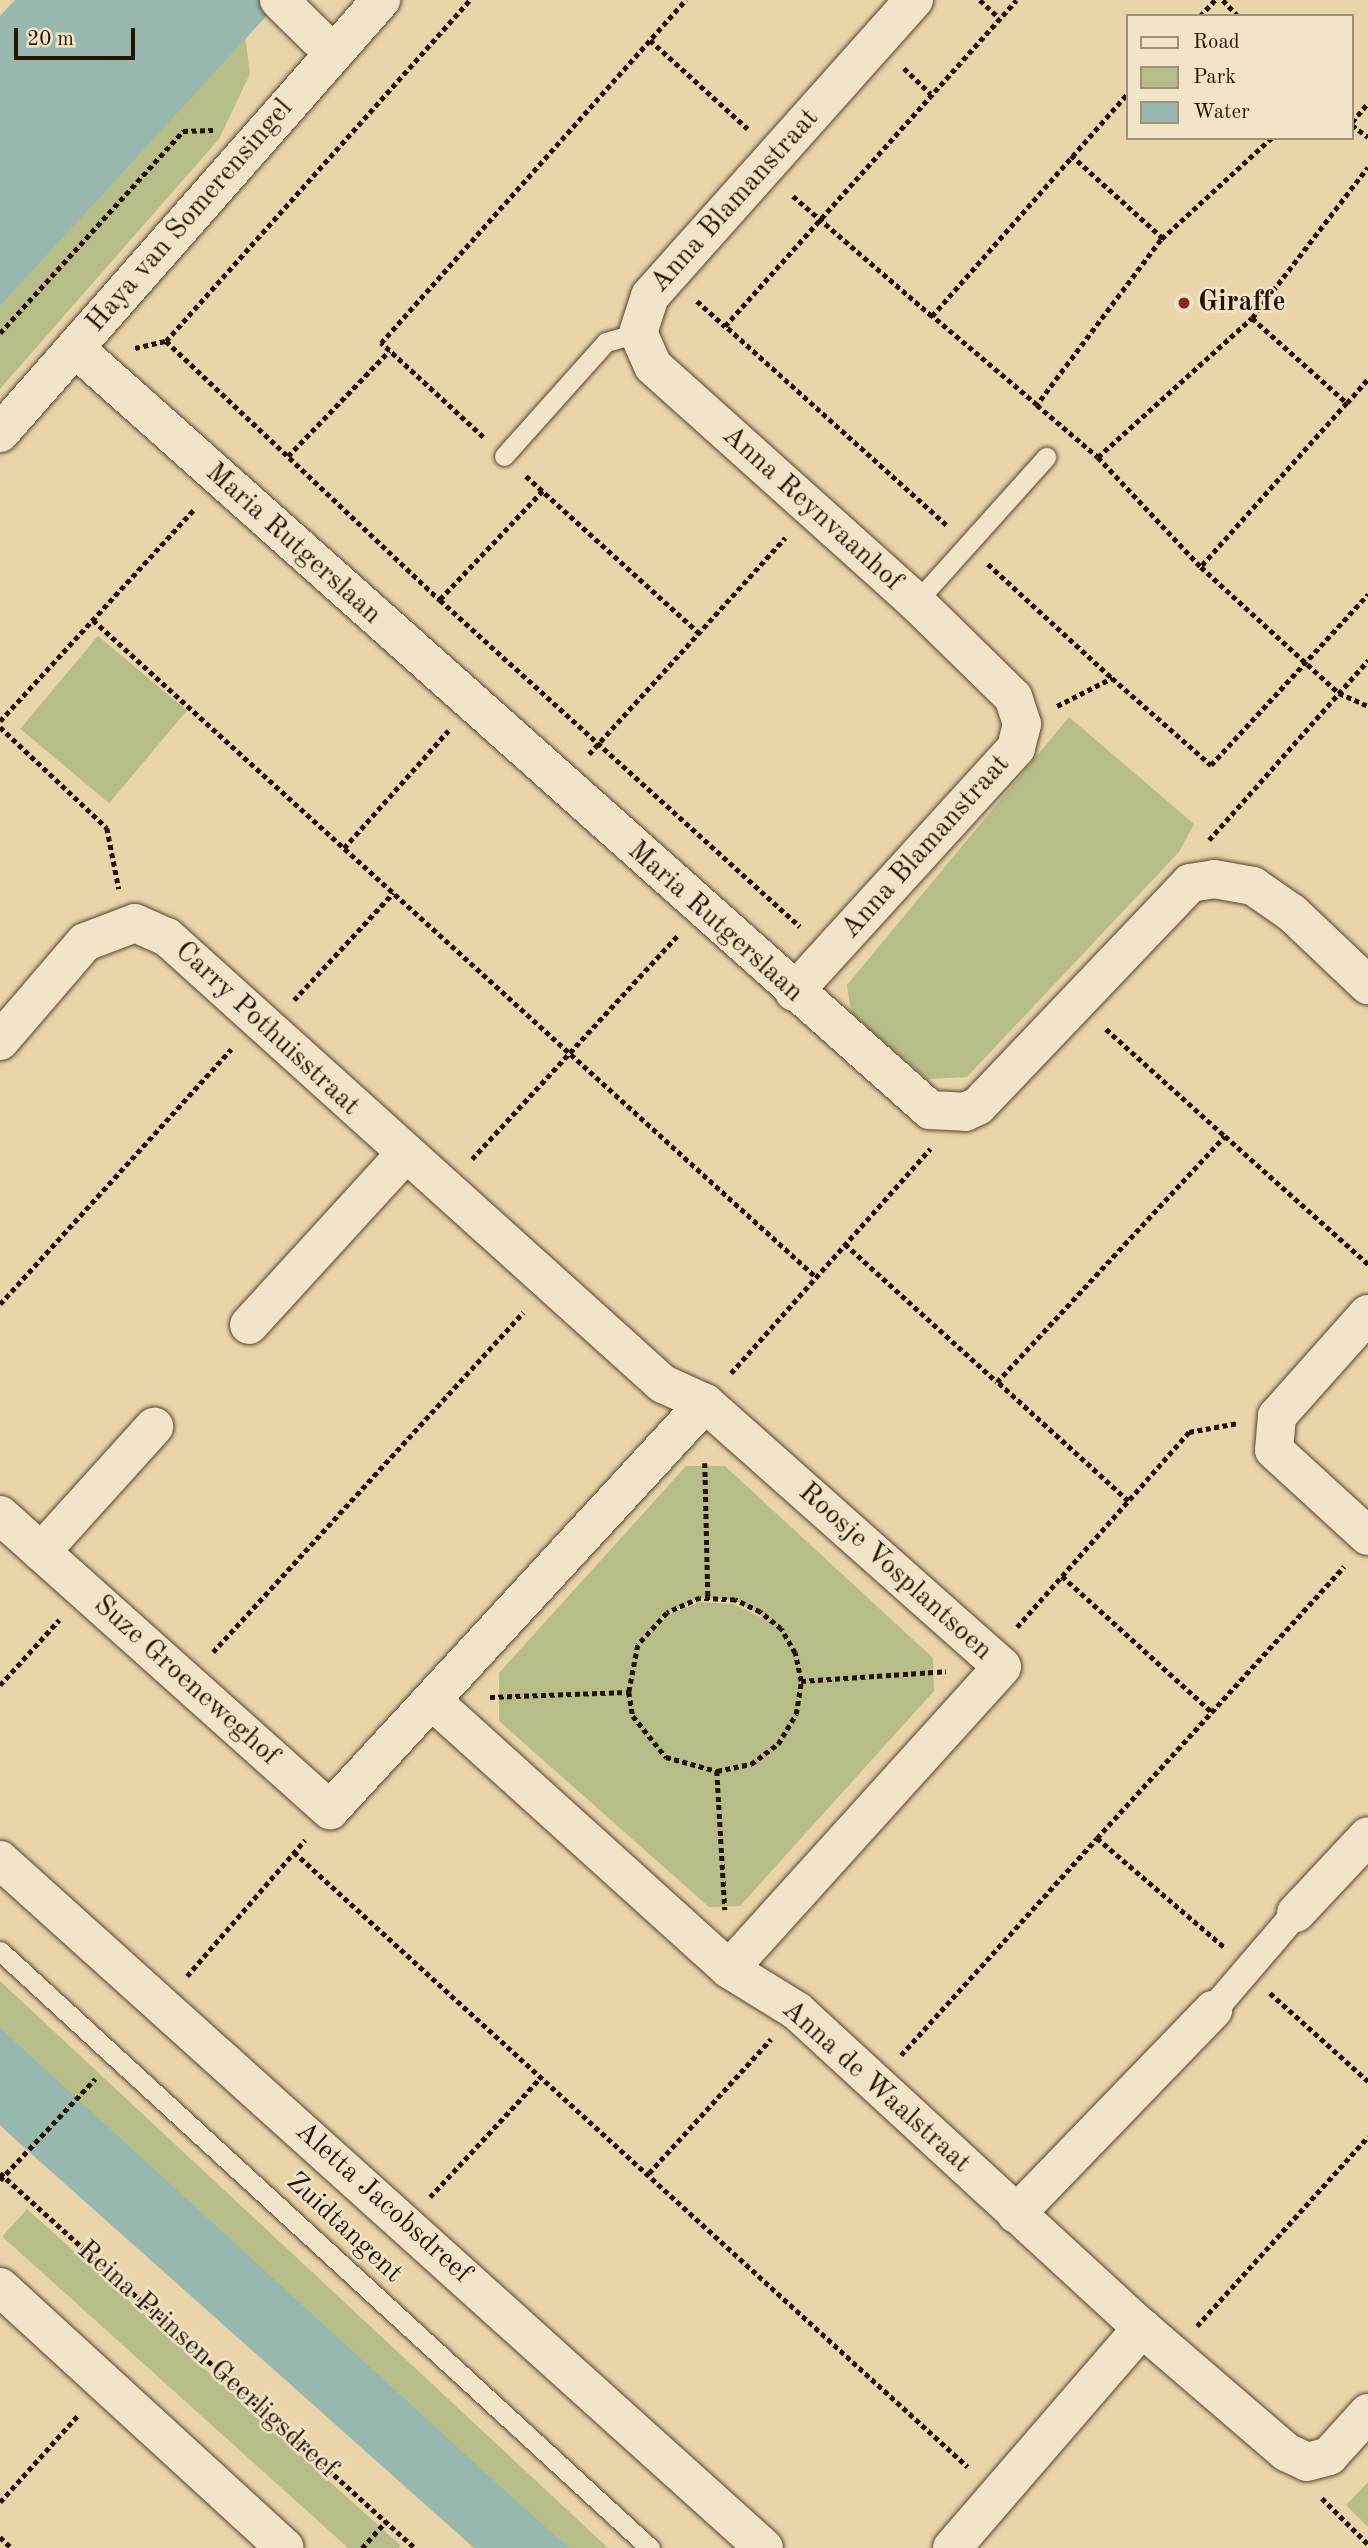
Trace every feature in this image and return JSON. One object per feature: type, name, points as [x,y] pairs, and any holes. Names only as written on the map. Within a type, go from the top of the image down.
[{"type":"street","name":"Haya van Somerensingel","points":[[0,433],[82,355],[332,52],[381,0]]},
{"type":"street","name":"Anna Blamanstraat","points":[[638,333],[650,296],[914,0]]},
{"type":"street","points":[[280,1],[332,52]]},
{"type":"street","name":"Anna Reynvaanhof","points":[[638,333],[653,366],[916,602]]},
{"type":"street","name":"Maria Rutgerslaan","points":[[82,355],[915,1100],[930,1110],[951,1112]]},
{"type":"street","name":"Anna Blamanstraat","points":[[794,992],[1016,748],[1022,724],[1013,698],[916,602]]},
{"type":"street","points":[[951,1112],[978,1106],[1168,902],[1190,883],[1214,879],[1253,886],[1293,913],[1368,985]]},
{"type":"street","name":"Carry Pothuisstraat","points":[[0,1041],[85,942],[135,923],[167,937],[404,1155],[663,1384],[705,1403]]},
{"type":"street","points":[[249,1325],[404,1155]]},
{"type":"street","points":[[1359,1549],[1274,1450],[1277,1416],[1368,1314]]},
{"type":"street","points":[[330,1810],[705,1403]]},
{"type":"street","name":"Roosje Vosplantsoen","points":[[705,1403],[996,1662],[729,1969]]},
{"type":"street","points":[[41,1552],[154,1427]]},
{"type":"street","name":"Suze Groeneweghof","points":[[0,1515],[330,1810]]},
{"type":"street","points":[[431,1700],[729,1969]]},
{"type":"street","points":[[1016,2214],[1213,2010],[1296,1913],[1368,1836]]},
{"type":"street","name":"Aletta Jacobsdreef","points":[[0,1860],[160,2006],[406,2222],[764,2548]]},
{"type":"street","name":"Anna de Waalstraat","points":[[729,1969],[797,2011],[1142,2328],[1286,2452],[1307,2462]]},
{"type":"street","points":[[0,2287],[285,2548]]},
{"type":"street","points":[[952,2548],[1142,2328]]},
{"type":"street","points":[[1307,2462],[1329,2456],[1368,2413]]},
{"type":"lane","points":[[504,456],[606,342],[638,333]]},
{"type":"lane","name":"Anna Reynvaanhof","points":[[916,602],[1046,457]]},
{"type":"lane","name":"Zuidtangent","points":[[0,1951],[650,2548]]},
{"type":"path","points":[[82,355],[166,341],[470,0]]},
{"type":"path","points":[[686,0],[381,343],[699,633]]},
{"type":"path","points":[[980,0],[999,18]]},
{"type":"path","points":[[1016,0],[725,326],[1210,765],[1368,594]]},
{"type":"path","points":[[1202,14],[1215,0]]},
{"type":"path","points":[[1223,0],[1236,14]]},
{"type":"path","points":[[650,40],[770,161],[819,221],[1098,457],[1201,567],[1339,693],[1368,706]]},
{"type":"path","points":[[932,317],[1126,95]]},
{"type":"path","points":[[1354,120],[1368,103]]},
{"type":"path","points":[[1354,125],[1368,137]]},
{"type":"path","points":[[0,332],[183,131]]},
{"type":"path","points":[[1037,405],[1163,238],[1270,140]]},
{"type":"path","points":[[1071,155],[1163,238]]},
{"type":"path","points":[[1098,457],[1252,318],[1368,167]]},
{"type":"path","points":[[1252,318],[1346,403]]},
{"type":"path","points":[[166,341],[440,600],[601,742],[829,953]]},
{"type":"path","points":[[288,457],[389,351]]},
{"type":"path","points":[[1201,567],[1368,379]]},
{"type":"path","points":[[0,722],[221,480]]},
{"type":"path","points":[[440,600],[542,491]]},
{"type":"path","points":[[561,785],[812,509]]},
{"type":"path","points":[[93,620],[816,1277]]},
{"type":"path","points":[[1214,879],[1208,839],[1368,660]]},
{"type":"path","points":[[1022,724],[1112,678]]},
{"type":"path","points":[[344,848],[471,704]]},
{"type":"path","points":[[0,727],[107,828],[124,928]]},
{"type":"path","points":[[0,1304],[263,1024],[393,893]]},
{"type":"path","points":[[443,1190],[701,910]]},
{"type":"path","points":[[1076,1000],[1368,1264]]},
{"type":"path","points":[[708,1599],[705,1403],[937,1141],[951,1112]]},
{"type":"path","points":[[997,1382],[1225,1136]]},
{"type":"path","points":[[845,1244],[1128,1501]]},
{"type":"path","points":[[187,1681],[549,1283]]},
{"type":"path","points":[[801,1681],[996,1662],[1062,1576],[1189,1432],[1277,1416]]},
{"type":"path","points":[[875,2083],[1359,1549]]},
{"type":"path","points":[[1062,1576],[1212,1712]]},
{"type":"path","points":[[0,1685],[85,1591]]},
{"type":"path","points":[[708,1599],[735,1600],[775,1624],[795,1653],[801,1681],[796,1714],[778,1744],[751,1764],[717,1772],[666,1757],[640,1728],[629,1692],[638,1645],[667,1613],[708,1599]]},
{"type":"path","points":[[431,1700],[629,1692]]},
{"type":"path","points":[[717,1772],[729,1969]]},
{"type":"path","points":[[160,2006],[330,1810]]},
{"type":"path","points":[[1097,1838],[1368,2081]]},
{"type":"path","points":[[294,1852],[999,2495]]},
{"type":"path","points":[[649,2173],[797,2011]]},
{"type":"path","points":[[406,2222],[541,2077]]},
{"type":"path","points":[[1,2176],[90,2084]]},
{"type":"path","points":[[1172,2354],[1368,2137]]},
{"type":"path","name":"Reina Prinsen Geerligsdreef","points":[[1,2176],[415,2548]]},
{"type":"path","points":[[0,2501],[106,2385]]},
{"type":"path","points":[[1307,2462],[1325,2505],[1368,2544]]},
{"type":"path","points":[[362,2548],[386,2521]]},
{"type":"path","points":[[0,2537],[12,2548]]},
{"type":"green space","points":[[245,35],[250,74],[219,139],[0,389],[0,306]]},
{"type":"green space","points":[[98,636],[187,711],[109,803],[20,729]]},
{"type":"green space","points":[[1069,717],[1194,824],[1179,852],[967,1077],[927,1079],[851,1013],[847,985]]},
{"type":"green space","points":[[686,1466],[725,1466],[933,1658],[934,1691],[740,1906],[709,1907],[499,1721],[499,1673]],"holes":[[[700,1598],[735,1600],[775,1624],[734,1604],[700,1602],[668,1615],[636,1645],[667,1613]]]},
{"type":"green space","points":[[0,1981],[608,2548],[539,2548],[0,2045]]},
{"type":"green space","points":[[27,2209],[401,2546],[399,2548],[348,2548],[2,2236]]},
{"type":"green space","points":[[1368,2482],[1368,2527],[1346,2505]]},
{"type":"water","points":[[15,0],[281,0],[0,306],[0,16]]},
{"type":"water","points":[[0,2028],[569,2548],[474,2548],[18,2142],[0,2125]]},
{"type":"place","name":"Giraffe","points":[[1184,303]]}]
